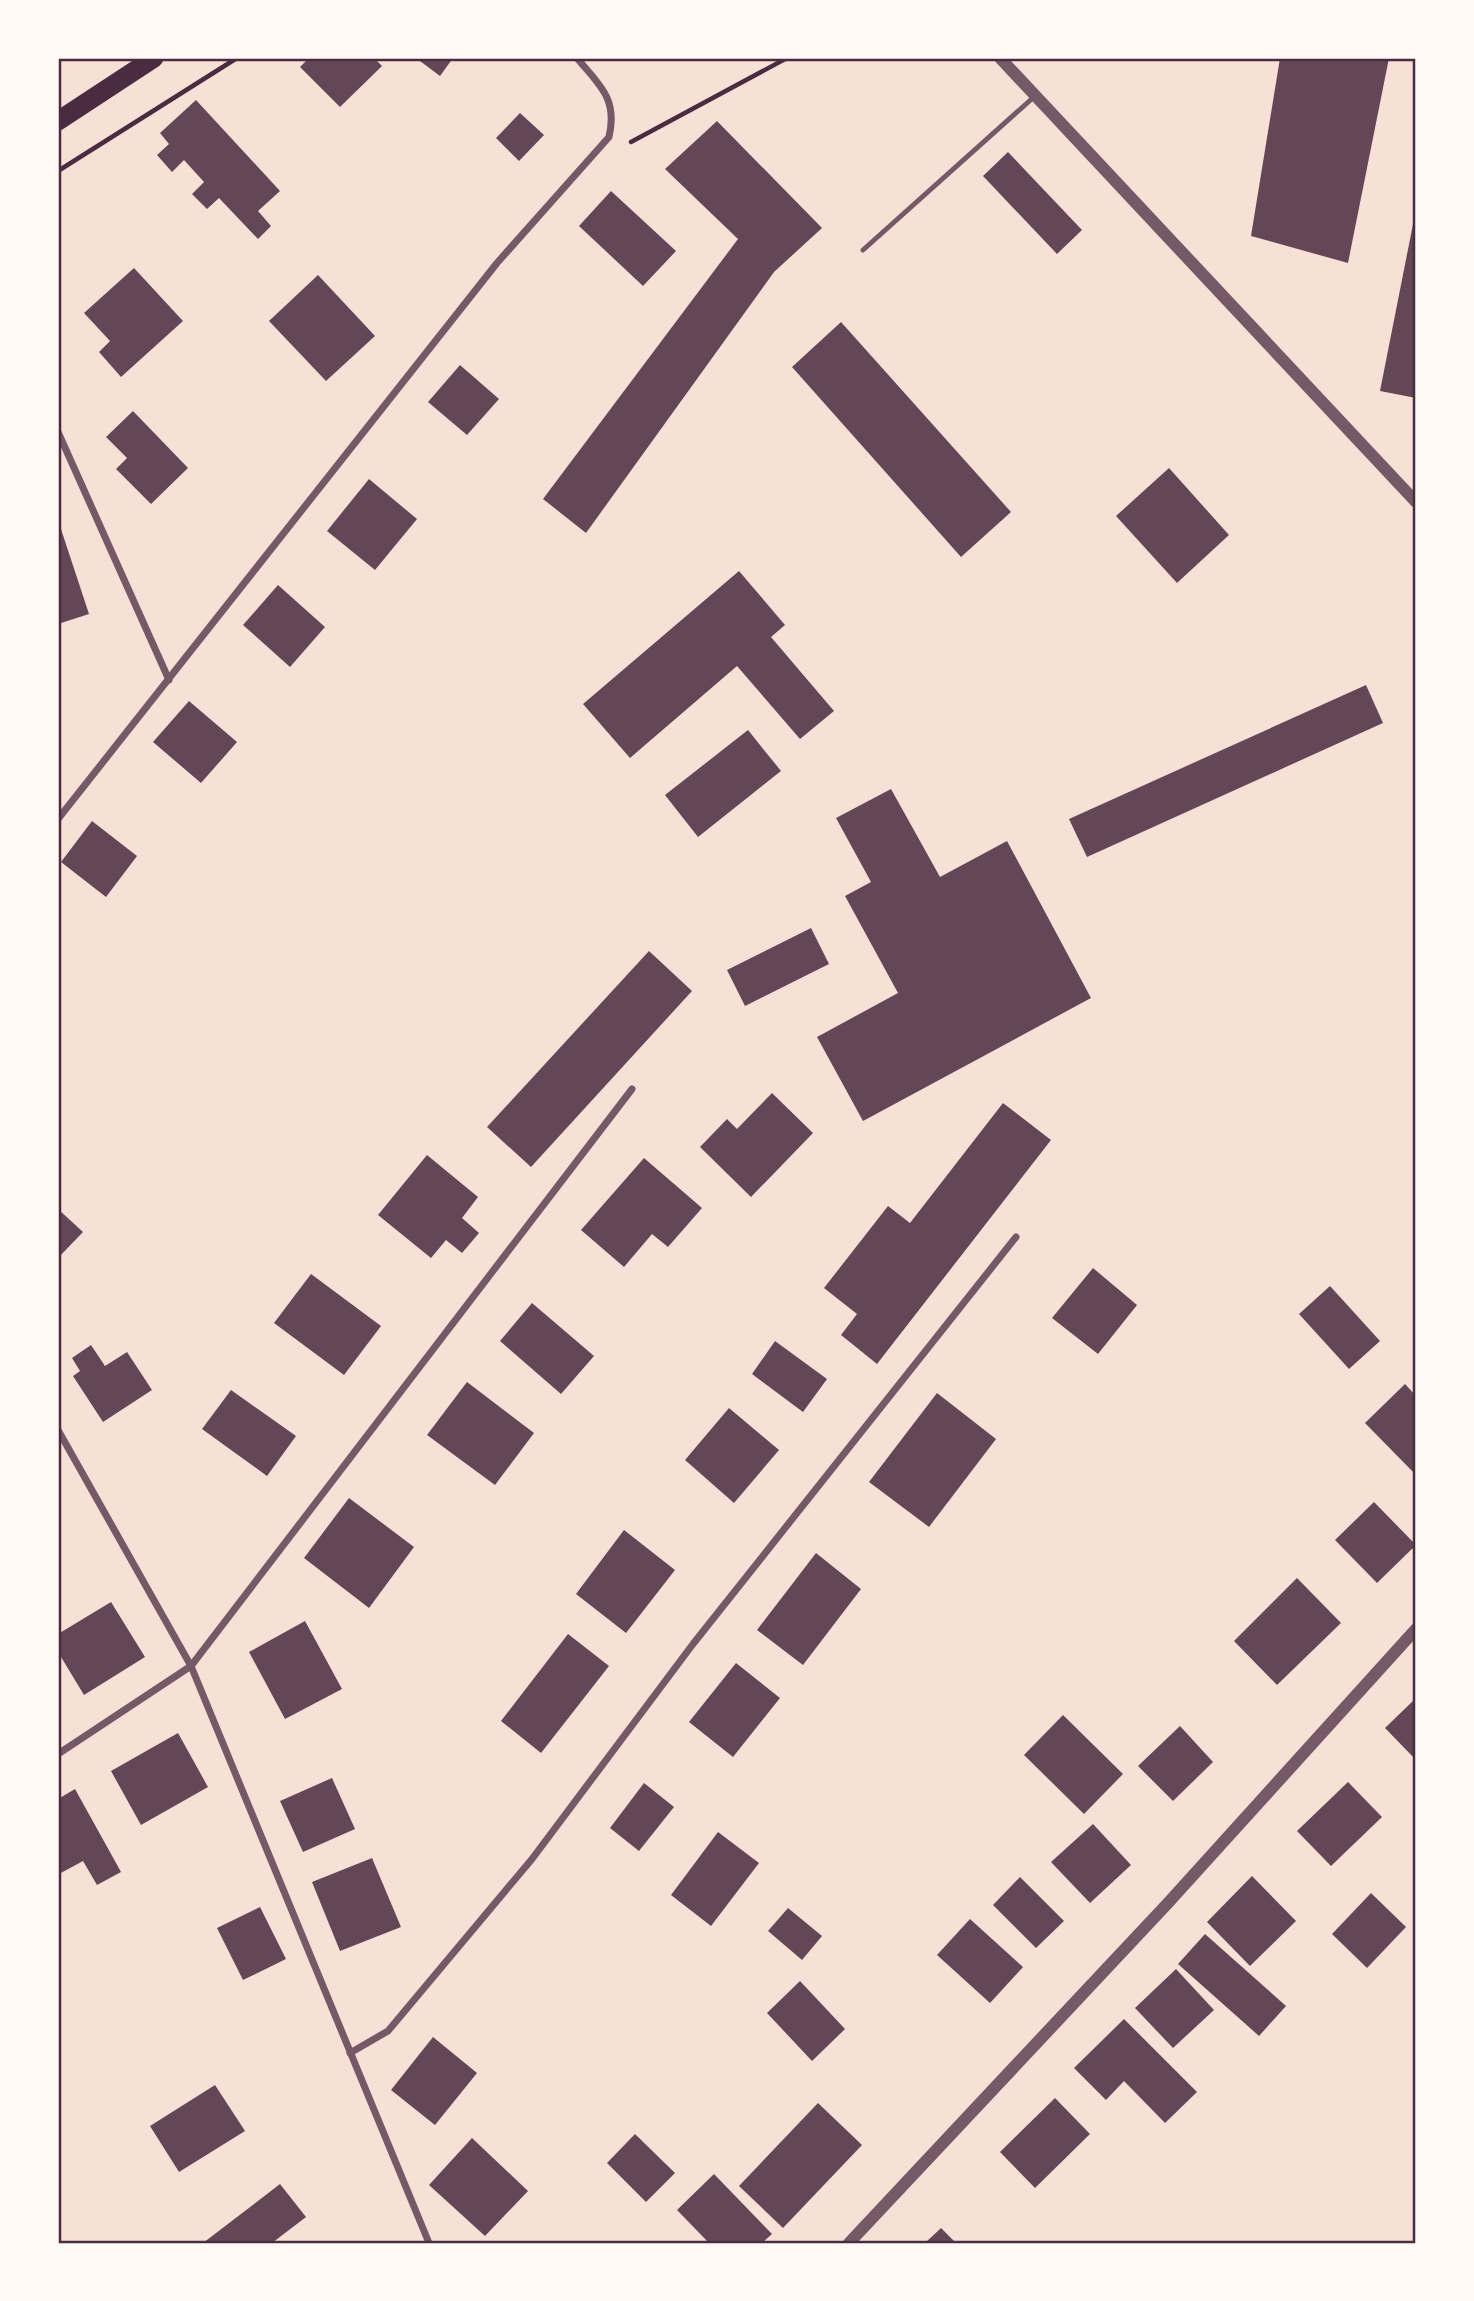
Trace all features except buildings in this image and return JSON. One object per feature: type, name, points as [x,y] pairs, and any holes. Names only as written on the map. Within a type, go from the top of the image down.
[{"type":"highway","points":[[58,121],[154,58]]},
{"type":"street","points":[[58,819],[497,263],[609,137],[613,119],[606,94],[577,58]]},
{"type":"street","points":[[1005,59],[1035,96],[1416,502]]},
{"type":"street","points":[[58,432],[169,680]]},
{"type":"street","points":[[58,1754],[191,1666],[632,1089]]},
{"type":"street","points":[[350,2053],[388,2031],[524,1869],[693,1644],[1016,1237]]},
{"type":"street","points":[[58,1430],[191,1666],[429,2243]]},
{"type":"street","points":[[849,2243],[1168,1903],[1416,1629]]},
{"type":"lane","points":[[863,250],[1035,96]]},
{"type":"path","points":[[58,171],[237,58]]},
{"type":"path","points":[[609,137],[633,142],[787,58]]}]
